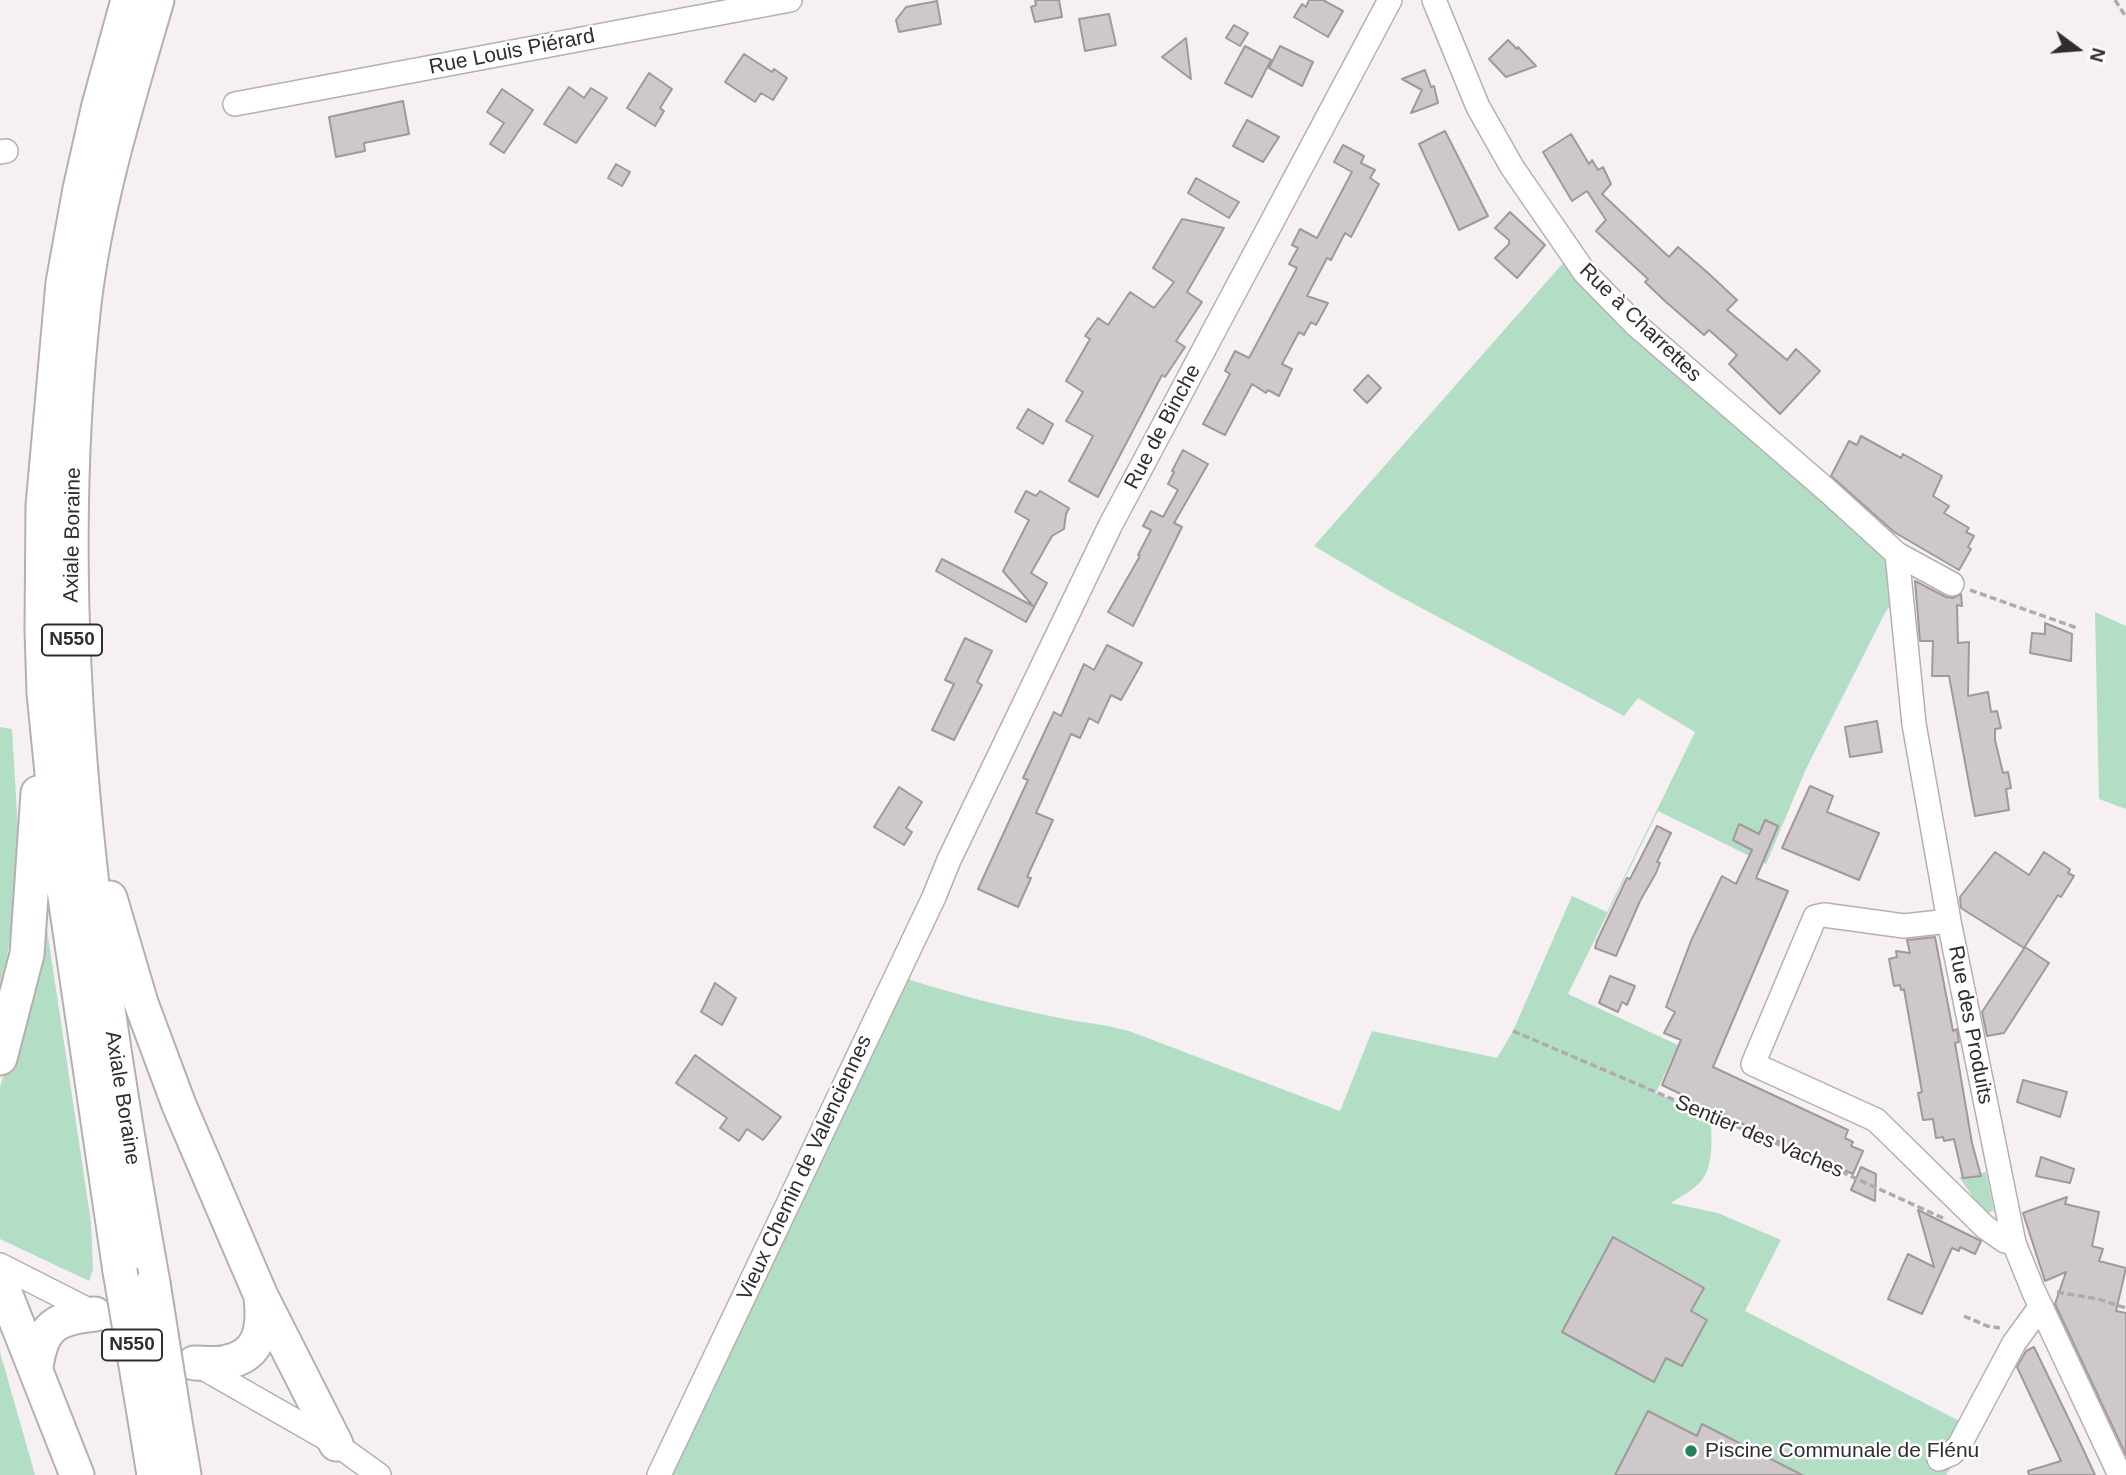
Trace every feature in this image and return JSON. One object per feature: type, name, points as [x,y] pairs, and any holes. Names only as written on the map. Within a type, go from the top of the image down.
[{"type":"highway","name":"Axiale Boraine","points":[[128,0],[98,109],[63,283],[43,506],[42,630],[44,693],[62,883],[120,1271],[160,1418]]},
{"type":"highway","name":"Axiale Boraine","points":[[157,0],[99,215],[85,304],[71,532],[73,672],[79,767],[108,1011],[126,1133],[153,1283],[160,1418]]},
{"type":"highway","points":[[0,1058],[26,954],[44,693]]},
{"type":"highway","points":[[79,767],[112,907],[141,1003],[179,1105],[261,1296],[336,1444]]},
{"type":"highway","points":[[0,1280],[77,1475]]},
{"type":"highway","points":[[194,1363],[226,1363],[240,1358],[252,1348],[260,1335],[264,1320],[261,1296]]},
{"type":"highway","points":[[36,1367],[39,1346],[47,1332],[60,1320],[96,1314]]},
{"type":"highway","name":"N550","points":[[154,1475],[160,1418]]},
{"type":"highway","name":"N550","points":[[160,1418],[184,1475]]},
{"type":"street","name":"Rue Louis Piérard","points":[[234,104],[790,0]]},
{"type":"street","name":"Rue de Binche","points":[[949,860],[1110,526],[1390,0]]},
{"type":"street","name":"Rue à Charrettes","points":[[1434,0],[1478,107],[1512,167],[1585,274],[1635,324],[1897,554],[1952,584]]},
{"type":"street","name":"Rue des Produits","points":[[1897,554],[1914,724],[1949,920],[2014,1243],[2120,1475]]},
{"type":"street","name":"Vieux Chemin de Valenciennes","points":[[659,1475],[934,897],[949,860]]},
{"type":"street","points":[[1949,920],[1905,926],[1824,915],[1815,917],[1753,1063],[1876,1120],[1985,1227],[2005,1241],[2014,1243]]},
{"type":"street","points":[[0,1265],[194,1363],[336,1444],[379,1475]]},
{"type":"street","points":[[1939,1459],[1951,1454],[1959,1446],[2037,1298]]},
{"type":"path","points":[[2115,0],[2126,17]]},
{"type":"path","points":[[1952,584],[2077,628]]},
{"type":"path","name":"Sentier des Vaches","points":[[1513,1031],[1822,1163],[1956,1224]]},
{"type":"path","points":[[2037,1298],[2067,1292],[2126,1308]]},
{"type":"path","points":[[1964,1316],[1987,1326],[2010,1328]]},
{"type":"green space","points":[[1571,254],[1897,554],[1901,594],[1886,611],[1806,769],[1766,864],[1658,811],[1568,994],[1678,1045],[1656,1093],[1710,1115],[1711,1149],[1709,1166],[1702,1180],[1671,1203],[1718,1213],[1781,1240],[1745,1311],[1975,1429],[1946,1475],[659,1475],[897,975],[1001,1005],[1129,1031],[1340,1111],[1372,1031],[1497,1058],[1513,1031],[1572,896],[1607,912],[1695,732],[1638,698],[1624,716],[1395,594],[1314,546]]},
{"type":"green space","points":[[2095,612],[2126,626],[2126,809],[2099,799]]},
{"type":"green space","points":[[0,727],[12,729],[20,864],[0,991]]},
{"type":"green space","points":[[45,916],[91,1222],[93,1269],[89,1281],[0,1239],[0,1087],[20,1021]]},
{"type":"green space","points":[[1986,1172],[1994,1211],[1984,1213],[1959,1177]]},
{"type":"green space","points":[[0,1352],[35,1475],[0,1475]]},
{"type":"building","points":[[1035,0],[1059,0],[1062,17],[1035,22],[1031,7],[1036,5]]},
{"type":"building","points":[[1309,0],[1323,0],[1343,11],[1328,37],[1294,17],[1302,4],[1306,7]]},
{"type":"building","points":[[937,1],[941,24],[899,32],[896,20],[906,7]]},
{"type":"building","points":[[1109,14],[1116,45],[1085,51],[1079,19]]},
{"type":"building","points":[[1234,25],[1248,33],[1240,46],[1226,38]]},
{"type":"building","points":[[1186,38],[1191,79],[1162,57]]},
{"type":"building","points":[[1508,40],[1536,66],[1506,77],[1489,59]]},
{"type":"building","points":[[1245,46],[1271,60],[1252,97],[1225,83]]},
{"type":"building","points":[[1280,46],[1313,62],[1302,86],[1269,68]]},
{"type":"building","points":[[744,54],[787,78],[773,100],[761,93],[755,102],[725,82]]},
{"type":"building","points":[[1425,70],[1431,87],[1434,86],[1438,103],[1411,113],[1422,90],[1402,79]]},
{"type":"building","points":[[649,73],[672,89],[660,108],[664,111],[655,126],[627,108]]},
{"type":"building","points":[[569,87],[584,98],[591,88],[607,98],[576,143],[544,124]]},
{"type":"building","points":[[502,89],[533,110],[504,153],[490,144],[504,123],[487,112]]},
{"type":"building","points":[[403,101],[409,134],[364,143],[365,151],[336,157],[329,117]]},
{"type":"building","points":[[1247,120],[1279,137],[1263,162],[1233,146]]},
{"type":"building","points":[[1445,131],[1488,216],[1459,230],[1419,144]]},
{"type":"building","points":[[1571,134],[1589,164],[1592,160],[1598,170],[1603,167],[1611,184],[1602,194],[1669,257],[1678,247],[1708,273],[1737,300],[1727,310],[1787,360],[1796,349],[1820,371],[1780,414],[1729,364],[1737,355],[1709,330],[1704,335],[1666,302],[1645,282],[1648,279],[1596,231],[1606,220],[1587,191],[1572,201],[1543,152]]},
{"type":"building","points":[[1343,145],[1364,156],[1361,163],[1375,170],[1370,178],[1379,184],[1351,237],[1345,233],[1331,260],[1327,258],[1307,296],[1328,303],[1316,325],[1311,322],[1304,335],[1299,332],[1282,364],[1292,369],[1279,396],[1268,390],[1266,393],[1252,384],[1225,435],[1203,424],[1230,374],[1225,371],[1235,351],[1249,358],[1297,268],[1289,264],[1298,248],[1292,245],[1300,229],[1317,238],[1352,172],[1334,162]]},
{"type":"building","points":[[616,164],[630,172],[622,186],[608,178]]},
{"type":"building","points":[[1196,178],[1239,202],[1229,218],[1188,193]]},
{"type":"building","points":[[1510,212],[1545,245],[1517,278],[1495,258],[1509,244],[1509,240],[1495,228]]},
{"type":"building","points":[[1182,219],[1224,228],[1187,292],[1202,302],[1176,341],[1185,347],[1165,377],[1162,375],[1098,497],[1069,481],[1093,436],[1066,421],[1083,392],[1066,381],[1090,339],[1085,336],[1098,318],[1108,325],[1130,292],[1154,308],[1174,282],[1153,268]]},
{"type":"building","points":[[1368,375],[1381,388],[1367,403],[1354,390]]},
{"type":"building","points":[[1028,409],[1053,424],[1043,444],[1017,428]]},
{"type":"building","points":[[1861,436],[1901,458],[1903,454],[1942,476],[1933,496],[1949,506],[1944,513],[1969,528],[1966,532],[1974,536],[1968,547],[1971,549],[1959,570],[1894,532],[1831,476],[1849,441],[1857,445]]},
{"type":"building","points":[[1183,450],[1208,464],[1174,523],[1182,527],[1133,626],[1108,612],[1140,556],[1138,555],[1151,530],[1143,526],[1151,511],[1163,517],[1178,490],[1168,484]]},
{"type":"building","points":[[1026,491],[1036,496],[1040,491],[1069,508],[1064,529],[1052,536],[1031,573],[1047,583],[1026,622],[936,571],[942,559],[1033,606],[1003,571],[1029,520],[1015,512]]},
{"type":"building","points":[[1915,581],[1946,597],[1953,598],[1961,594],[1962,606],[1957,605],[1958,643],[1969,642],[1968,696],[1988,692],[1991,712],[1997,711],[2001,728],[1995,729],[1995,740],[2003,773],[2008,772],[2011,788],[2006,789],[2009,810],[1975,816],[1949,676],[1932,676],[1933,641],[1920,641]]},
{"type":"building","points":[[2045,623],[2072,634],[2071,661],[2030,653],[2032,633],[2045,634]]},
{"type":"building","points":[[965,638],[992,651],[977,682],[982,685],[954,740],[932,730],[954,684],[945,680]]},
{"type":"building","points":[[1107,645],[1142,663],[1121,700],[1111,695],[1098,723],[1089,718],[1080,738],[1071,734],[1036,813],[1053,820],[1027,877],[1031,878],[1018,907],[978,889],[1028,780],[1023,778],[1054,712],[1061,716],[1084,664],[1094,670]]},
{"type":"building","points":[[1877,721],[1882,752],[1850,757],[1845,727]]},
{"type":"building","points":[[1810,786],[1833,796],[1827,812],[1879,833],[1859,880],[1782,848]]},
{"type":"building","points":[[899,787],[922,802],[906,828],[912,832],[904,845],[874,827]]},
{"type":"building","points":[[1765,820],[1778,826],[1756,878],[1788,891],[1713,1067],[1848,1130],[1845,1138],[1853,1142],[1851,1146],[1863,1151],[1853,1174],[1718,1112],[1717,1117],[1694,1106],[1689,1098],[1662,1085],[1681,1040],[1664,1033],[1675,1012],[1666,1007],[1691,941],[1722,876],[1736,884],[1752,850],[1733,840],[1739,824],[1759,834]]},
{"type":"building","points":[[1657,826],[1671,833],[1657,862],[1660,863],[1656,873],[1640,901],[1616,956],[1595,948],[1627,878],[1630,879]]},
{"type":"building","points":[[1995,852],[2029,875],[2044,852],[2070,869],[2068,873],[2074,876],[2061,897],[2058,895],[2024,948],[1961,908],[1960,897]]},
{"type":"building","points":[[1935,937],[1953,1031],[1957,1029],[1959,1042],[1955,1043],[1972,1143],[1981,1176],[1963,1178],[1954,1139],[1944,1141],[1943,1137],[1936,1138],[1933,1119],[1923,1120],[1918,1093],[1922,1092],[1904,989],[1901,990],[1900,985],[1894,986],[1889,959],[1897,957],[1896,951],[1910,953],[1907,940]]},
{"type":"building","points":[[2025,947],[2049,963],[2004,1033],[1987,1036],[1982,1012]]},
{"type":"building","points":[[1610,976],[1635,986],[1627,1005],[1622,1002],[1618,1012],[1599,1003]]},
{"type":"building","points":[[715,983],[736,998],[722,1025],[701,1012]]},
{"type":"building","points":[[695,1055],[781,1117],[763,1140],[747,1129],[739,1141],[720,1128],[727,1118],[676,1083]]},
{"type":"building","points":[[2023,1080],[2067,1092],[2060,1117],[2017,1102]]},
{"type":"building","points":[[2041,1157],[2074,1169],[2070,1183],[2036,1176]]},
{"type":"building","points":[[1861,1167],[1876,1174],[1875,1201],[1851,1190]]},
{"type":"building","points":[[2067,1197],[2065,1204],[2099,1212],[2092,1246],[2103,1249],[2099,1261],[2126,1268],[2116,1311],[2126,1313],[2126,1455],[2055,1304],[2066,1272],[2045,1281],[2023,1213]]},
{"type":"building","points":[[1918,1210],[1981,1241],[1975,1254],[1960,1247],[1959,1251],[1952,1248],[1922,1314],[1888,1299],[1908,1254],[1934,1267]]},
{"type":"building","points":[[1613,1237],[1704,1288],[1691,1311],[1707,1320],[1682,1366],[1666,1358],[1654,1382],[1562,1332]]},
{"type":"building","points":[[2034,1347],[2095,1475],[2029,1475],[2028,1471],[2061,1461],[2017,1367],[2026,1351]]},
{"type":"building","name":"Piscine Communale de Flénu","points":[[1648,1411],[1697,1436],[1702,1424],[1802,1475],[1615,1475]]},
{"type":"place","name":"Piscine Communale de Flénu","points":[[1691,1451]]}]
